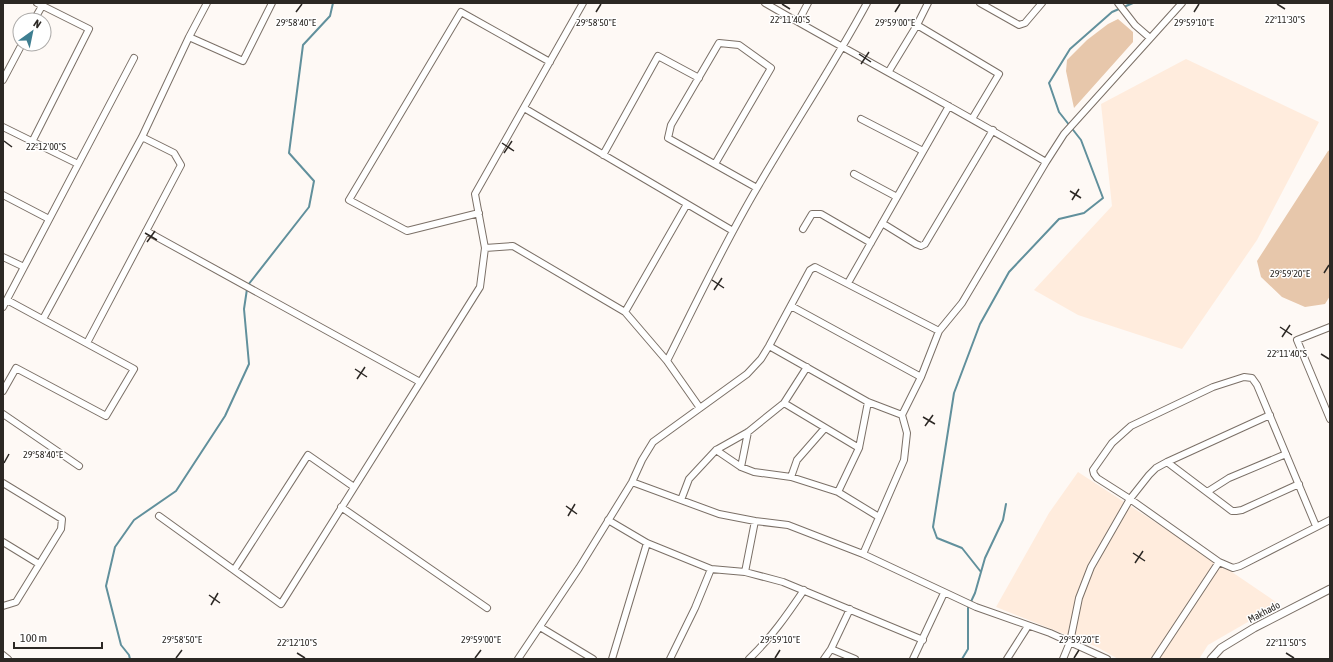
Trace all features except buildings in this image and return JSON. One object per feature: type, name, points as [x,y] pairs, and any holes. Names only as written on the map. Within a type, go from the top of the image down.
[{"type":"street","points":[[43,318],[142,137],[188,37],[207,3]]},
{"type":"street","points":[[188,37],[242,61],[272,3]]},
{"type":"street","points":[[159,516],[280,604],[480,287],[486,248],[475,194],[583,3]]},
{"type":"street","points":[[765,3],[972,120],[993,130],[1046,162]]},
{"type":"street","points":[[798,22],[808,3]]},
{"type":"street","points":[[667,361],[733,231],[757,188],[843,48],[868,3]]},
{"type":"street","points":[[888,72],[917,25],[928,3]]},
{"type":"street","points":[[980,3],[1019,25],[1025,23],[1042,3]]},
{"type":"street","points":[[1118,3],[1135,25],[1150,38]]},
{"type":"street","points":[[863,554],[904,460],[907,433],[902,415],[921,377],[939,331],[962,303],[1064,134],[1182,3]]},
{"type":"street","points":[[32,142],[89,30],[39,4]]},
{"type":"street","points":[[479,213],[407,231],[349,200],[461,12],[550,62]]},
{"type":"street","points":[[917,25],[999,74],[972,120]]},
{"type":"street","points":[[715,164],[771,68],[738,45],[719,43],[671,125],[668,138],[757,188]]},
{"type":"street","points":[[3,80],[18,52]]},
{"type":"street","points":[[603,155],[658,56],[698,78]]},
{"type":"street","points":[[3,307],[134,58]]},
{"type":"street","points":[[848,283],[949,106]]},
{"type":"street","points":[[524,108],[733,231]]},
{"type":"street","points":[[861,119],[923,151]]},
{"type":"street","points":[[3,127],[78,164]]},
{"type":"street","points":[[882,223],[916,244],[922,246],[925,244],[993,130]]},
{"type":"street","points":[[87,343],[181,165],[174,153],[142,137]]},
{"type":"street","points":[[854,174],[897,197]]},
{"type":"street","points":[[3,195],[49,219]]},
{"type":"street","points":[[625,312],[688,204]]},
{"type":"street","points":[[803,229],[812,214],[821,214],[871,243]]},
{"type":"street","points":[[146,231],[420,382]]},
{"type":"street","points":[[486,248],[513,246],[625,312],[667,361],[700,408]]},
{"type":"street","points":[[3,257],[24,267]]},
{"type":"street","points":[[518,659],[579,568],[632,482],[642,460],[653,442],[747,374],[761,359],[812,268],[816,267],[939,331]]},
{"type":"street","points":[[3,391],[16,368],[106,416],[134,369],[43,318],[7,300]]},
{"type":"street","points":[[791,306],[921,377]]},
{"type":"street","points":[[1330,327],[1297,340],[1330,419]]},
{"type":"street","points":[[768,346],[868,402],[902,415]]},
{"type":"street","points":[[681,500],[689,479],[716,450],[748,432],[784,403],[807,367]]},
{"type":"street","points":[[1316,526],[1270,415],[1257,385],[1252,378],[1244,376],[1213,387],[1131,426],[1112,443],[1093,470],[1094,474],[1098,478],[1219,562],[1233,568],[1240,566],[1330,520]]},
{"type":"street","points":[[838,492],[859,448],[868,402]]},
{"type":"street","points":[[784,403],[859,448]]},
{"type":"street","points":[[3,414],[79,466]]},
{"type":"street","points":[[1063,659],[1070,642],[1079,598],[1088,574],[1130,499],[1149,475],[1156,468],[1167,462],[1270,415]]},
{"type":"street","points":[[791,477],[797,460],[825,428]]},
{"type":"street","points":[[741,467],[748,432]]},
{"type":"street","points":[[716,450],[741,467],[754,472],[791,477],[838,492],[879,517]]},
{"type":"street","points":[[1207,492],[1229,478],[1286,454]]},
{"type":"street","points":[[234,570],[308,455],[354,487]]},
{"type":"street","points":[[1167,462],[1232,511],[1236,512],[1299,484]]},
{"type":"street","points":[[632,482],[719,514],[755,521],[788,525],[863,554],[976,606],[1070,642],[1107,659]]},
{"type":"street","points":[[3,483],[62,519],[61,529],[16,602],[3,606]]},
{"type":"street","points":[[341,507],[487,608]]},
{"type":"street","points":[[608,520],[647,543],[711,569],[745,572],[783,582],[923,640]]},
{"type":"street","points":[[745,572],[755,521]]},
{"type":"street","points":[[3,542],[39,564]]},
{"type":"street","points":[[612,659],[647,543]]},
{"type":"street","points":[[1154,659],[1219,562]]},
{"type":"street","points":[[670,659],[695,608],[711,569]]},
{"type":"street","name":"Makhado","points":[[1211,659],[1221,648],[1254,628],[1330,589]]},
{"type":"street","points":[[749,659],[765,644],[783,622],[804,590]]},
{"type":"street","points":[[913,659],[944,592]]},
{"type":"street","points":[[824,659],[850,609]]},
{"type":"street","points":[[1007,659],[1028,626]]},
{"type":"street","points":[[540,628],[593,659]]},
{"type":"street","points":[[830,649],[855,659]]},
{"type":"street","points":[[3,655],[8,659]]},
{"type":"shaded area","points":[[1118,19],[1133,32],[1133,42],[1074,108],[1066,71],[1067,60],[1087,40],[1108,24]]},
{"type":"shaded area","points":[[1186,59],[1319,122],[1257,240],[1182,349],[1078,315],[1034,290],[1112,206],[1101,104]]},
{"type":"shaded area","points":[[1330,150],[1330,296],[1325,304],[1305,307],[1282,297],[1261,277],[1257,261]]},
{"type":"shaded area","points":[[1078,472],[1279,604],[1208,645],[1199,659],[1118,659],[1097,647],[996,607],[1049,513]]},
{"type":"waterway","points":[[248,285],[309,207],[314,181],[289,153],[303,45],[330,16],[333,3]]},
{"type":"waterway","points":[[962,659],[968,649],[968,608],[975,593],[981,572],[962,548],[937,538],[933,527],[954,393],[980,324],[1009,272],[1059,219],[1084,213],[1103,198],[1081,140],[1059,112],[1049,83],[1070,49],[1112,12],[1133,3]]},
{"type":"waterway","points":[[130,659],[129,655],[121,645],[106,586],[115,547],[134,520],[176,491],[225,416],[249,364],[244,309],[247,289]]},
{"type":"waterway","points":[[981,572],[985,558],[1003,520],[1006,504]]}]
